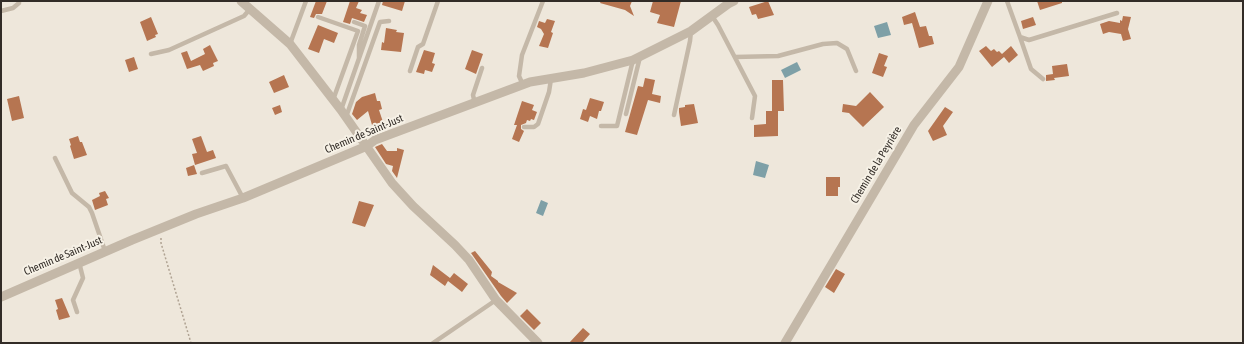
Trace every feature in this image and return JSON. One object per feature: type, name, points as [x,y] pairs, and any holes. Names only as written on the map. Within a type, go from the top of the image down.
[{"type":"street","points":[[242,1],[290,44],[334,100],[392,182],[413,206],[455,245],[468,260],[496,300],[538,343]]},
{"type":"street","name":"Chemin de Saint-Just","points":[[1,297],[105,251],[196,214],[243,198],[367,146],[375,140],[475,104],[530,82],[584,73],[636,58],[691,32],[734,1]]},
{"type":"street","name":"Chemin de la Peyrière","points":[[785,343],[914,125],[959,67],[988,1]]},
{"type":"lane","points":[[1,11],[12,8],[19,3],[19,1]]},
{"type":"lane","points":[[290,44],[306,1]]},
{"type":"lane","points":[[344,114],[359,61],[379,1]]},
{"type":"lane","points":[[410,70],[418,47],[423,44],[438,1]]},
{"type":"lane","points":[[523,85],[520,76],[522,55],[543,1]]},
{"type":"lane","points":[[1007,1],[1031,69],[1043,79]]},
{"type":"lane","points":[[151,54],[170,50],[244,16],[250,8]]},
{"type":"lane","points":[[1020,37],[1029,40],[1117,13]]},
{"type":"lane","points":[[712,16],[756,96],[752,118]]},
{"type":"lane","points":[[318,17],[358,31],[334,100]]},
{"type":"lane","points":[[344,114],[380,22],[389,21]]},
{"type":"lane","points":[[354,22],[365,26],[359,45],[359,61]]},
{"type":"lane","points":[[674,115],[691,32]]},
{"type":"lane","points":[[735,57],[778,56],[823,44],[837,43],[847,49],[856,71]]},
{"type":"lane","points":[[626,114],[636,58]]},
{"type":"lane","points":[[601,126],[617,126],[636,58]]},
{"type":"lane","points":[[475,104],[473,95],[482,68]]},
{"type":"lane","points":[[524,127],[534,127],[538,124],[549,92],[551,78]]},
{"type":"lane","points":[[55,158],[72,192],[89,207],[105,251]]},
{"type":"lane","points":[[202,173],[226,166],[243,198]]},
{"type":"lane","points":[[77,312],[73,300],[83,278],[79,262]]},
{"type":"lane","points":[[433,343],[496,300]]},
{"type":"path","points":[[161,228],[161,243],[191,343]]},
{"type":"water","points":[[887,22],[891,35],[878,38],[874,26]]},
{"type":"water","points":[[797,62],[801,70],[785,78],[781,70]]},
{"type":"water","points":[[756,161],[769,165],[765,178],[753,175]]},
{"type":"water","points":[[541,200],[548,203],[543,216],[536,213]]},
{"type":"building","points":[[316,1],[327,1],[322,14],[316,14],[314,18],[310,17]]},
{"type":"building","points":[[350,1],[359,1],[356,8],[362,10],[360,13],[367,15],[364,22],[352,18],[350,24],[343,22]]},
{"type":"building","points":[[383,1],[405,1],[402,11],[382,5]]},
{"type":"building","points":[[601,1],[632,1],[630,6],[634,16],[625,10],[600,3]]},
{"type":"building","points":[[653,1],[681,1],[674,27],[657,23],[660,15],[650,12]]},
{"type":"building","points":[[768,1],[774,15],[758,19],[756,14],[752,15],[749,7]]},
{"type":"building","points":[[1037,1],[1062,1],[1062,3],[1040,10]]},
{"type":"building","points":[[915,12],[920,27],[926,26],[929,36],[932,36],[934,44],[919,48],[912,23],[904,25],[902,17]]},
{"type":"building","points":[[1123,16],[1131,17],[1128,29],[1131,39],[1123,41],[1121,34],[1109,32],[1103,34],[1100,24],[1109,21],[1120,23]]},
{"type":"building","points":[[151,17],[158,34],[155,35],[156,37],[147,41],[140,22]]},
{"type":"building","points":[[1033,17],[1036,25],[1023,29],[1021,21]]},
{"type":"building","points":[[547,19],[555,21],[548,48],[539,46],[544,34],[541,29],[537,27],[539,21],[545,23]]},
{"type":"building","points":[[318,25],[338,33],[334,43],[324,39],[319,53],[308,49]]},
{"type":"building","points":[[386,28],[404,33],[401,52],[381,50],[382,42],[384,43]]},
{"type":"building","points":[[210,45],[218,61],[213,63],[214,66],[203,71],[200,65],[187,69],[181,53],[187,51],[191,61],[205,54],[203,49]]},
{"type":"building","points":[[986,46],[991,51],[994,49],[1002,54],[1011,46],[1018,55],[1009,63],[1004,57],[992,67],[979,51]]},
{"type":"building","points":[[424,50],[435,53],[432,63],[435,64],[432,72],[425,70],[424,74],[416,72]]},
{"type":"building","points":[[472,50],[483,54],[476,74],[465,69]]},
{"type":"building","points":[[879,53],[888,56],[884,66],[887,67],[883,77],[872,73]]},
{"type":"building","points":[[134,57],[138,69],[129,72],[125,60]]},
{"type":"building","points":[[1067,64],[1069,76],[1054,78],[1055,80],[1046,81],[1046,75],[1053,74],[1052,66]]},
{"type":"building","points":[[284,75],[289,87],[274,93],[269,82]]},
{"type":"building","points":[[645,78],[655,80],[652,94],[661,96],[660,103],[648,100],[637,135],[625,132],[638,86],[643,87]]},
{"type":"building","points":[[772,80],[783,80],[784,111],[772,111]]},
{"type":"building","points":[[870,92],[884,107],[863,127],[849,113],[842,112],[843,104],[856,106]]},
{"type":"building","points":[[375,93],[377,101],[380,101],[382,109],[379,110],[383,122],[372,125],[368,111],[357,120],[352,114],[356,102],[362,97]]},
{"type":"building","points":[[19,96],[24,118],[12,121],[7,99]]},
{"type":"building","points":[[590,98],[604,102],[597,119],[590,116],[588,122],[580,119],[583,109],[586,110]]},
{"type":"building","points":[[522,101],[534,105],[532,110],[537,112],[534,120],[527,120],[526,123],[521,125],[521,129],[524,131],[519,142],[512,139],[517,125],[514,125]]},
{"type":"building","points":[[694,104],[698,123],[681,126],[679,108],[685,107],[685,105]]},
{"type":"building","points":[[280,105],[282,112],[275,115],[272,108]]},
{"type":"building","points":[[945,107],[953,112],[943,126],[947,135],[933,141],[928,131]]},
{"type":"building","points":[[766,111],[778,111],[778,136],[754,137],[754,125],[766,124]]},
{"type":"building","points":[[78,136],[87,155],[74,159],[69,139]]},
{"type":"building","points":[[201,136],[207,152],[213,150],[216,158],[195,165],[192,154],[197,153],[192,139]]},
{"type":"building","points":[[382,144],[387,151],[397,151],[397,148],[404,150],[397,178],[392,171],[393,166],[386,164],[375,147]]},
{"type":"building","points":[[194,165],[197,174],[188,176],[186,168]]},
{"type":"building","points":[[826,177],[840,177],[838,196],[826,196]]},
{"type":"building","points":[[105,191],[109,198],[106,199],[108,205],[95,210],[92,200],[100,196],[99,193]]},
{"type":"building","points":[[359,201],[374,205],[365,227],[352,223]]},
{"type":"building","points":[[475,251],[492,272],[491,276],[517,293],[507,303],[471,253]]},
{"type":"building","points":[[433,265],[450,278],[454,273],[468,284],[462,292],[448,281],[445,286],[430,275]]},
{"type":"building","points":[[836,269],[845,274],[834,293],[825,287]]},
{"type":"building","points":[[62,298],[70,317],[59,320],[55,300]]},
{"type":"building","points":[[527,309],[541,323],[534,330],[520,316]]},
{"type":"building","points":[[583,328],[590,334],[582,343],[569,343]]}]
